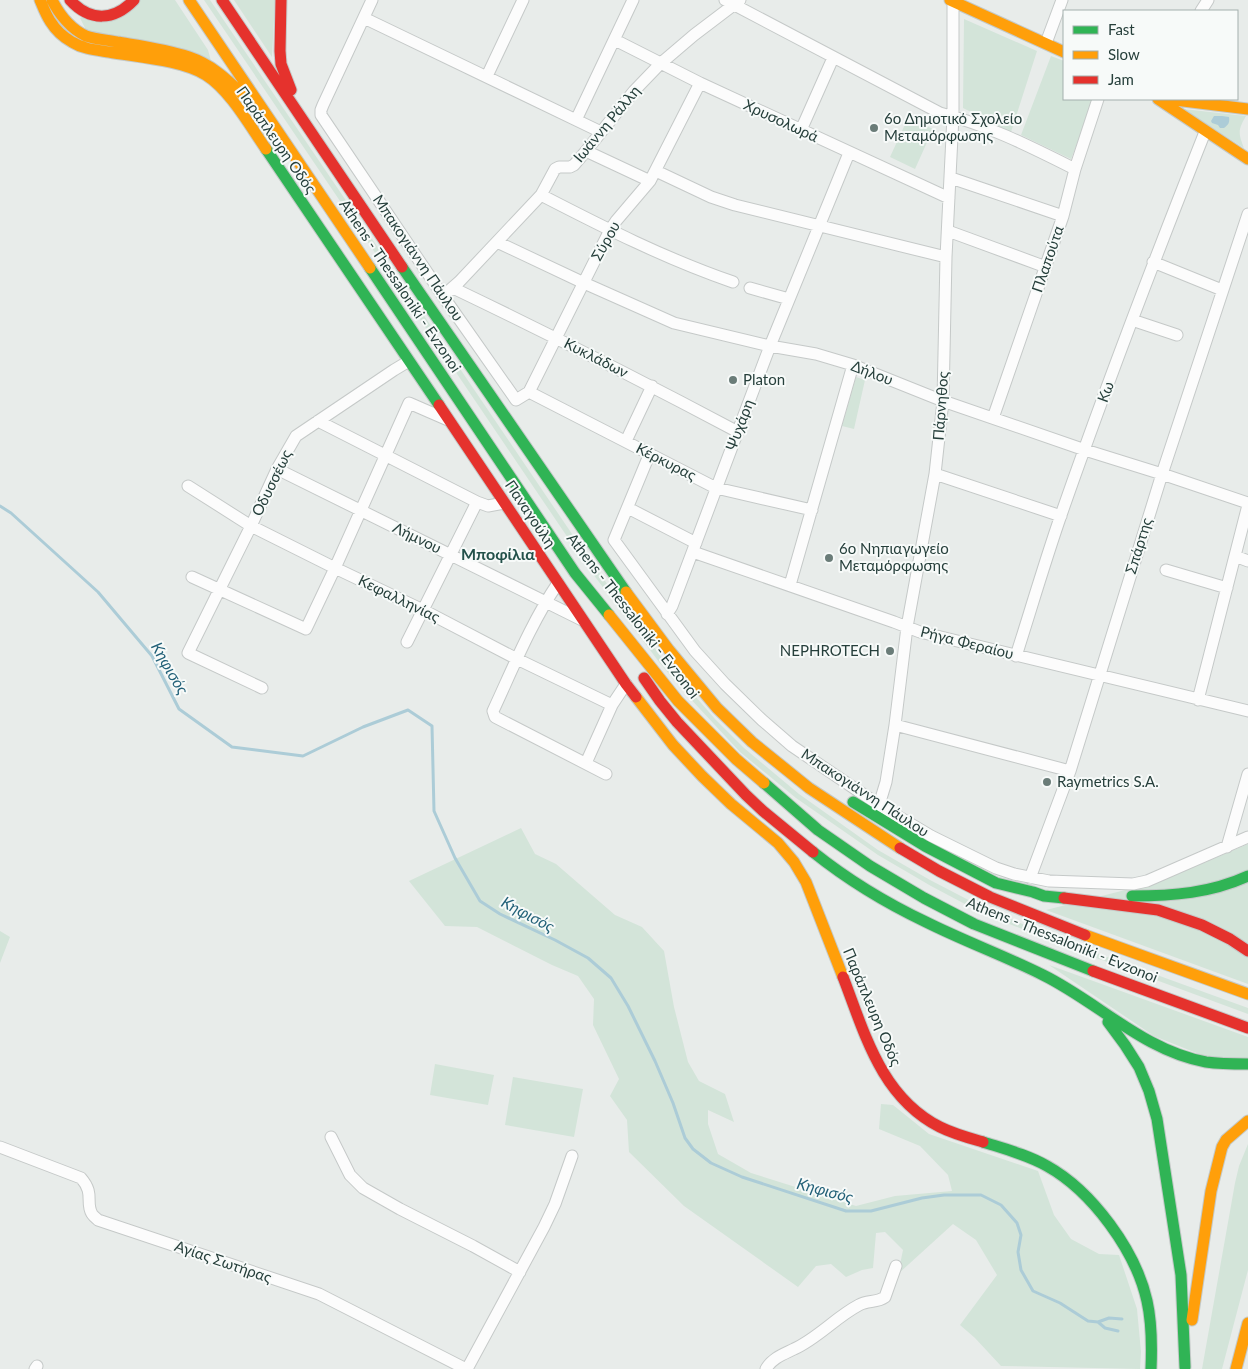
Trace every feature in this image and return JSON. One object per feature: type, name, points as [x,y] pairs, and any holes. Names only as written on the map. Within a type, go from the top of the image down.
[{"type":"main road","name":"Παράπλευρη Οδός","points":[[40,0],[53,26],[66,38],[79,46],[183,65],[206,75],[219,86],[235,104],[409,361]]},
{"type":"main road","points":[[52,0],[66,22],[87,36],[172,52],[206,63],[234,85],[291,150]]},
{"type":"main road","points":[[70,0],[77,9],[101,17],[125,10],[134,0]]},
{"type":"main road","name":"Athens - Thessaloniki - Evzonoi","points":[[189,0],[575,573],[678,701],[706,730],[736,759],[818,830],[870,866],[924,898],[974,924],[1058,958],[1248,1028]]},
{"type":"main road","name":"Athens - Thessaloniki - Evzonoi","points":[[222,0],[621,585],[717,708],[752,742],[809,788],[888,842],[990,897],[1062,926],[1248,994]]},
{"type":"main road","points":[[281,0],[279,39],[281,64],[308,128]]},
{"type":"main road","points":[[951,1],[1063,52]]},
{"type":"main road","points":[[1159,100],[1248,159]]},
{"type":"main road","points":[[1175,100],[1248,109]]},
{"type":"main road","name":"Παναγούλη","points":[[409,361],[626,684]]},
{"type":"main road","points":[[575,573],[647,683],[686,732],[752,801],[803,844],[851,880],[887,902],[951,934],[1030,968],[1056,982],[1145,1038],[1178,1055],[1214,1063],[1248,1064]]},
{"type":"main road","name":"Παράπλευρη Οδός","points":[[626,684],[679,751],[702,776],[731,804],[778,843],[801,872],[874,1057],[903,1100],[923,1116],[940,1126],[965,1137],[1038,1161],[1054,1169],[1086,1197],[1118,1234],[1133,1259],[1144,1286],[1151,1323],[1151,1369]]},
{"type":"main road","points":[[717,708],[737,716],[800,766]]},
{"type":"main road","points":[[844,796],[925,846],[996,883],[1044,896],[1158,910],[1202,925],[1230,939],[1248,951]]},
{"type":"main road","points":[[1033,892],[1168,896],[1214,888],[1248,876]]},
{"type":"main road","points":[[1095,1007],[1117,1033],[1138,1064],[1153,1100],[1181,1275],[1185,1368]]},
{"type":"main road","points":[[1185,1368],[1214,1175],[1222,1147],[1226,1140],[1248,1121]]},
{"type":"main road","points":[[1236,1369],[1248,1323]]},
{"type":"street","points":[[372,0],[364,18],[602,132]]},
{"type":"street","points":[[487,76],[523,0]]},
{"type":"street","points":[[576,120],[633,0]]},
{"type":"street","points":[[1046,44],[1062,0]]},
{"type":"street","name":"Πάρνηθος","points":[[879,805],[886,782],[908,627],[935,474],[943,401],[946,256],[953,116],[951,1]]},
{"type":"street","points":[[733,2],[833,58],[940,113],[969,120],[1016,140],[1075,170]]},
{"type":"street","name":"Ιωάννη Ράλλη","points":[[443,296],[453,288],[540,195],[555,169],[574,165],[634,91],[660,64],[733,2]]},
{"type":"street","name":"Μπακογιάννη Πάυλου","points":[[364,18],[323,105],[321,114],[443,296],[516,400]]},
{"type":"street","name":"Χρυσολωρά","points":[[614,40],[700,83],[950,198]]},
{"type":"street","points":[[801,130],[833,58]]},
{"type":"street","name":"Σύρου","points":[[516,400],[528,392],[610,230],[653,176],[700,83]]},
{"type":"street","name":"Πλαπούτα","points":[[993,418],[1018,342],[1046,267],[1098,100]]},
{"type":"street","name":"Κω","points":[[1016,656],[1061,516],[1153,262],[1206,132]]},
{"type":"street","points":[[586,151],[724,202],[946,256]]},
{"type":"street","name":"Ψυχάρη","points":[[667,614],[672,606],[770,346],[849,153]]},
{"type":"street","points":[[950,178],[1062,216]]},
{"type":"street","points":[[540,195],[610,230],[700,271],[733,282]]},
{"type":"street","name":"Σπάρτης","points":[[1030,878],[1070,771],[1162,474],[1248,214]]},
{"type":"street","points":[[948,232],[1046,267]]},
{"type":"street","name":"Δήλου","points":[[497,242],[674,323],[770,346],[816,354],[852,364],[943,401],[1248,504]]},
{"type":"street","points":[[1153,262],[1222,290]]},
{"type":"street","name":"Κυκλάδων","points":[[453,288],[652,386],[738,432]]},
{"type":"street","points":[[750,288],[789,299]]},
{"type":"street","points":[[1132,320],[1177,335]]},
{"type":"street","name":"Οδυσσέως","points":[[262,688],[188,653],[296,436],[409,361]]},
{"type":"street","points":[[790,585],[852,364]]},
{"type":"street","points":[[626,441],[652,386]]},
{"type":"street","name":"Κέρκυρας","points":[[528,392],[716,488],[812,510]]},
{"type":"street","points":[[192,577],[306,629],[409,403],[449,420]]},
{"type":"street","points":[[318,421],[477,502],[488,506],[504,503]]},
{"type":"street","points":[[628,508],[650,453]]},
{"type":"street","name":"Λήμνου","points":[[278,469],[583,620]]},
{"type":"street","points":[[935,474],[1061,516]]},
{"type":"street","name":"Κεφαλληνίας","points":[[188,486],[251,526],[612,705]]},
{"type":"street","points":[[407,642],[477,502]]},
{"type":"street","points":[[1198,700],[1248,504]]},
{"type":"street","name":"Μπακογιάννη Πάυλου","points":[[628,508],[614,540],[695,651],[725,684],[792,746],[879,805],[930,836],[988,864],[1030,878],[1049,881],[1133,884],[1147,881],[1248,837]]},
{"type":"street","name":"Ρήγα Φεραίου","points":[[628,508],[694,548],[920,632],[1248,711]]},
{"type":"street","points":[[1235,556],[1248,561]]},
{"type":"street","points":[[1166,570],[1227,588]]},
{"type":"street","points":[[558,583],[546,602],[517,659],[493,711],[495,717],[586,762],[606,774]]},
{"type":"street","points":[[586,762],[612,705],[626,684]]},
{"type":"street","points":[[895,725],[1070,771]]},
{"type":"street","points":[[1227,847],[1248,774]]},
{"type":"street","points":[[332,1137],[350,1175],[363,1188],[520,1272]]},
{"type":"street","name":"Αγίας Σωτήρας","points":[[0,1147],[81,1178],[88,1185],[92,1214],[98,1220],[319,1294],[467,1369]]},
{"type":"street","points":[[467,1369],[544,1227],[555,1204],[572,1156]]},
{"type":"street","points":[[766,1369],[775,1359],[797,1348],[859,1304],[880,1300],[885,1297],[896,1266]]},
{"type":"green space","points":[[140,0],[175,0],[208,50],[211,61],[86,30],[80,18]]},
{"type":"green space","points":[[204,0],[210,0],[591,562],[662,658],[715,719],[744,748],[799,794],[878,850],[930,880],[982,907],[1066,942],[1248,1008],[1248,1014],[1064,946],[980,912],[878,855],[796,798],[740,752],[659,662],[587,566]]},
{"type":"green space","points":[[234,0],[275,0],[272,57]]},
{"type":"green space","points":[[964,19],[1037,51],[1011,132],[963,108]]},
{"type":"green space","points":[[1051,56],[1063,61],[1063,100],[1094,100],[1071,159],[1021,135]]},
{"type":"green space","points":[[1183,109],[1246,116],[1241,125],[1240,132],[1244,148]]},
{"type":"green space","points":[[908,118],[933,129],[915,169],[890,157]]},
{"type":"green space","points":[[856,377],[865,380],[854,429],[842,426]]},
{"type":"green space","points":[[521,828],[535,854],[556,864],[615,915],[642,927],[664,951],[674,1007],[688,1062],[699,1081],[725,1094],[734,1122],[708,1110],[708,1124],[718,1154],[751,1173],[856,1206],[895,1196],[952,1191],[948,1175],[920,1146],[879,1129],[881,1104],[893,1105],[929,1134],[1038,1171],[1054,1215],[1071,1239],[1099,1254],[1119,1255],[1137,1309],[1141,1352],[1140,1369],[1001,1366],[960,1325],[997,1275],[976,1240],[953,1224],[898,1274],[903,1250],[885,1232],[876,1233],[873,1268],[862,1270],[846,1277],[831,1264],[816,1266],[798,1287],[684,1206],[629,1152],[627,1120],[610,1096],[619,1079],[593,1025],[594,999],[578,976],[477,927],[445,926],[409,881]]},
{"type":"green space","points":[[1248,844],[1248,984],[1046,910],[1161,881]]},
{"type":"green space","points":[[0,931],[10,937],[0,963]]},
{"type":"green space","points":[[1049,965],[1248,1037],[1248,1064],[1214,1060],[1154,1036]]},
{"type":"green space","points":[[435,1064],[494,1075],[488,1105],[430,1095]]},
{"type":"green space","points":[[513,1077],[583,1089],[574,1137],[505,1125]]},
{"type":"green space","points":[[1248,1144],[1248,1270],[1222,1369],[1202,1369],[1235,1183],[1239,1166]]},
{"type":"water","points":[[1214,116],[1229,117],[1228,124],[1224,128],[1220,128],[1211,121]]},
{"type":"waterway","name":"Κηφισός","points":[[0,506],[11,513],[98,592],[152,656],[179,709],[232,747],[303,756],[363,727],[408,710],[432,726],[434,811],[455,858],[480,901],[500,914],[588,958],[611,978],[628,1006],[655,1061],[673,1103],[685,1138],[693,1149],[711,1163],[742,1177],[846,1211],[871,1211],[922,1198],[944,1195],[981,1195],[1001,1205],[1017,1223],[1021,1235],[1018,1252],[1021,1270],[1033,1291],[1060,1303],[1088,1321],[1098,1322],[1109,1318],[1122,1319]]},
{"type":"waterway","name":"Κηφισός","points":[[1098,1322],[1105,1328],[1118,1331]]},
{"type":"traffic: fast","points":[[266,149],[439,405]]},
{"type":"traffic: fast","points":[[402,267],[626,592]]},
{"type":"traffic: fast","points":[[370,268],[575,573],[609,615]]},
{"type":"traffic: fast","points":[[764,783],[818,830],[870,866],[924,898],[974,924],[1093,971]]},
{"type":"traffic: fast","points":[[853,802],[925,846],[996,883],[1044,896],[1064,898]]},
{"type":"traffic: fast","points":[[813,852],[882,899],[940,929],[1043,975],[1162,1048],[1206,1062],[1248,1064]]},
{"type":"traffic: fast","points":[[1132,896],[1206,890],[1248,876]]},
{"type":"traffic: fast","points":[[1108,1022],[1139,1067],[1149,1091],[1157,1119],[1181,1275],[1185,1367]]},
{"type":"traffic: fast","points":[[983,1142],[1024,1155],[1047,1166],[1080,1191],[1110,1224],[1133,1262],[1147,1301],[1150,1318],[1151,1369]]},
{"type":"traffic: slow","points":[[40,0],[54,27],[65,38],[76,44],[94,50],[172,62],[206,75],[231,99],[266,149]]},
{"type":"traffic: slow","points":[[52,0],[66,21],[86,36],[189,57],[204,63],[217,72],[242,94]]},
{"type":"traffic: slow","points":[[189,0],[370,268]]},
{"type":"traffic: slow","points":[[950,0],[1063,52]]},
{"type":"traffic: slow","points":[[1160,100],[1248,159]]},
{"type":"traffic: slow","points":[[1175,100],[1248,109]]},
{"type":"traffic: slow","points":[[626,592],[669,650],[717,708],[752,742],[809,788],[900,848]]},
{"type":"traffic: slow","points":[[609,615],[678,701],[736,759],[764,783]]},
{"type":"traffic: slow","points":[[636,697],[673,745],[702,776],[731,804],[778,843],[794,862],[806,882],[843,977]]},
{"type":"traffic: slow","points":[[1085,935],[1248,994]]},
{"type":"traffic: slow","points":[[1192,1320],[1211,1191],[1222,1147],[1226,1140],[1248,1121]]},
{"type":"traffic: slow","points":[[1236,1369],[1248,1323]]},
{"type":"traffic: jam","points":[[70,0],[86,12],[102,16],[118,12],[134,0]]},
{"type":"traffic: jam","points":[[222,0],[402,267]]},
{"type":"traffic: jam","points":[[281,0],[281,64],[291,90]]},
{"type":"traffic: jam","points":[[439,405],[636,697]]},
{"type":"traffic: jam","points":[[644,678],[677,722],[746,795],[813,852]]},
{"type":"traffic: jam","points":[[900,848],[939,871],[990,897],[1085,935]]},
{"type":"traffic: jam","points":[[1064,898],[1158,910],[1202,925],[1230,939],[1248,951]]},
{"type":"traffic: jam","points":[[1093,971],[1248,1028]]},
{"type":"traffic: jam","points":[[843,977],[868,1042],[889,1081],[903,1099],[920,1114],[940,1127],[983,1142]]},
{"type":"place","name":"6ο Δημοτικό Σχολείο Μεταμόρφωσης","points":[[874,128]]},
{"type":"place","name":"Platon","points":[[733,380]]},
{"type":"place","name":"6ο Νηπιαγωγείο Μεταμόρφωσης","points":[[829,558]]},
{"type":"place","name":"NEPHROTECH","points":[[890,651]]},
{"type":"place","name":"Raymetrics S.A.","points":[[1047,782]]},
{"type":"district","name":"Μποφίλια","points":[[498,554]]}]
